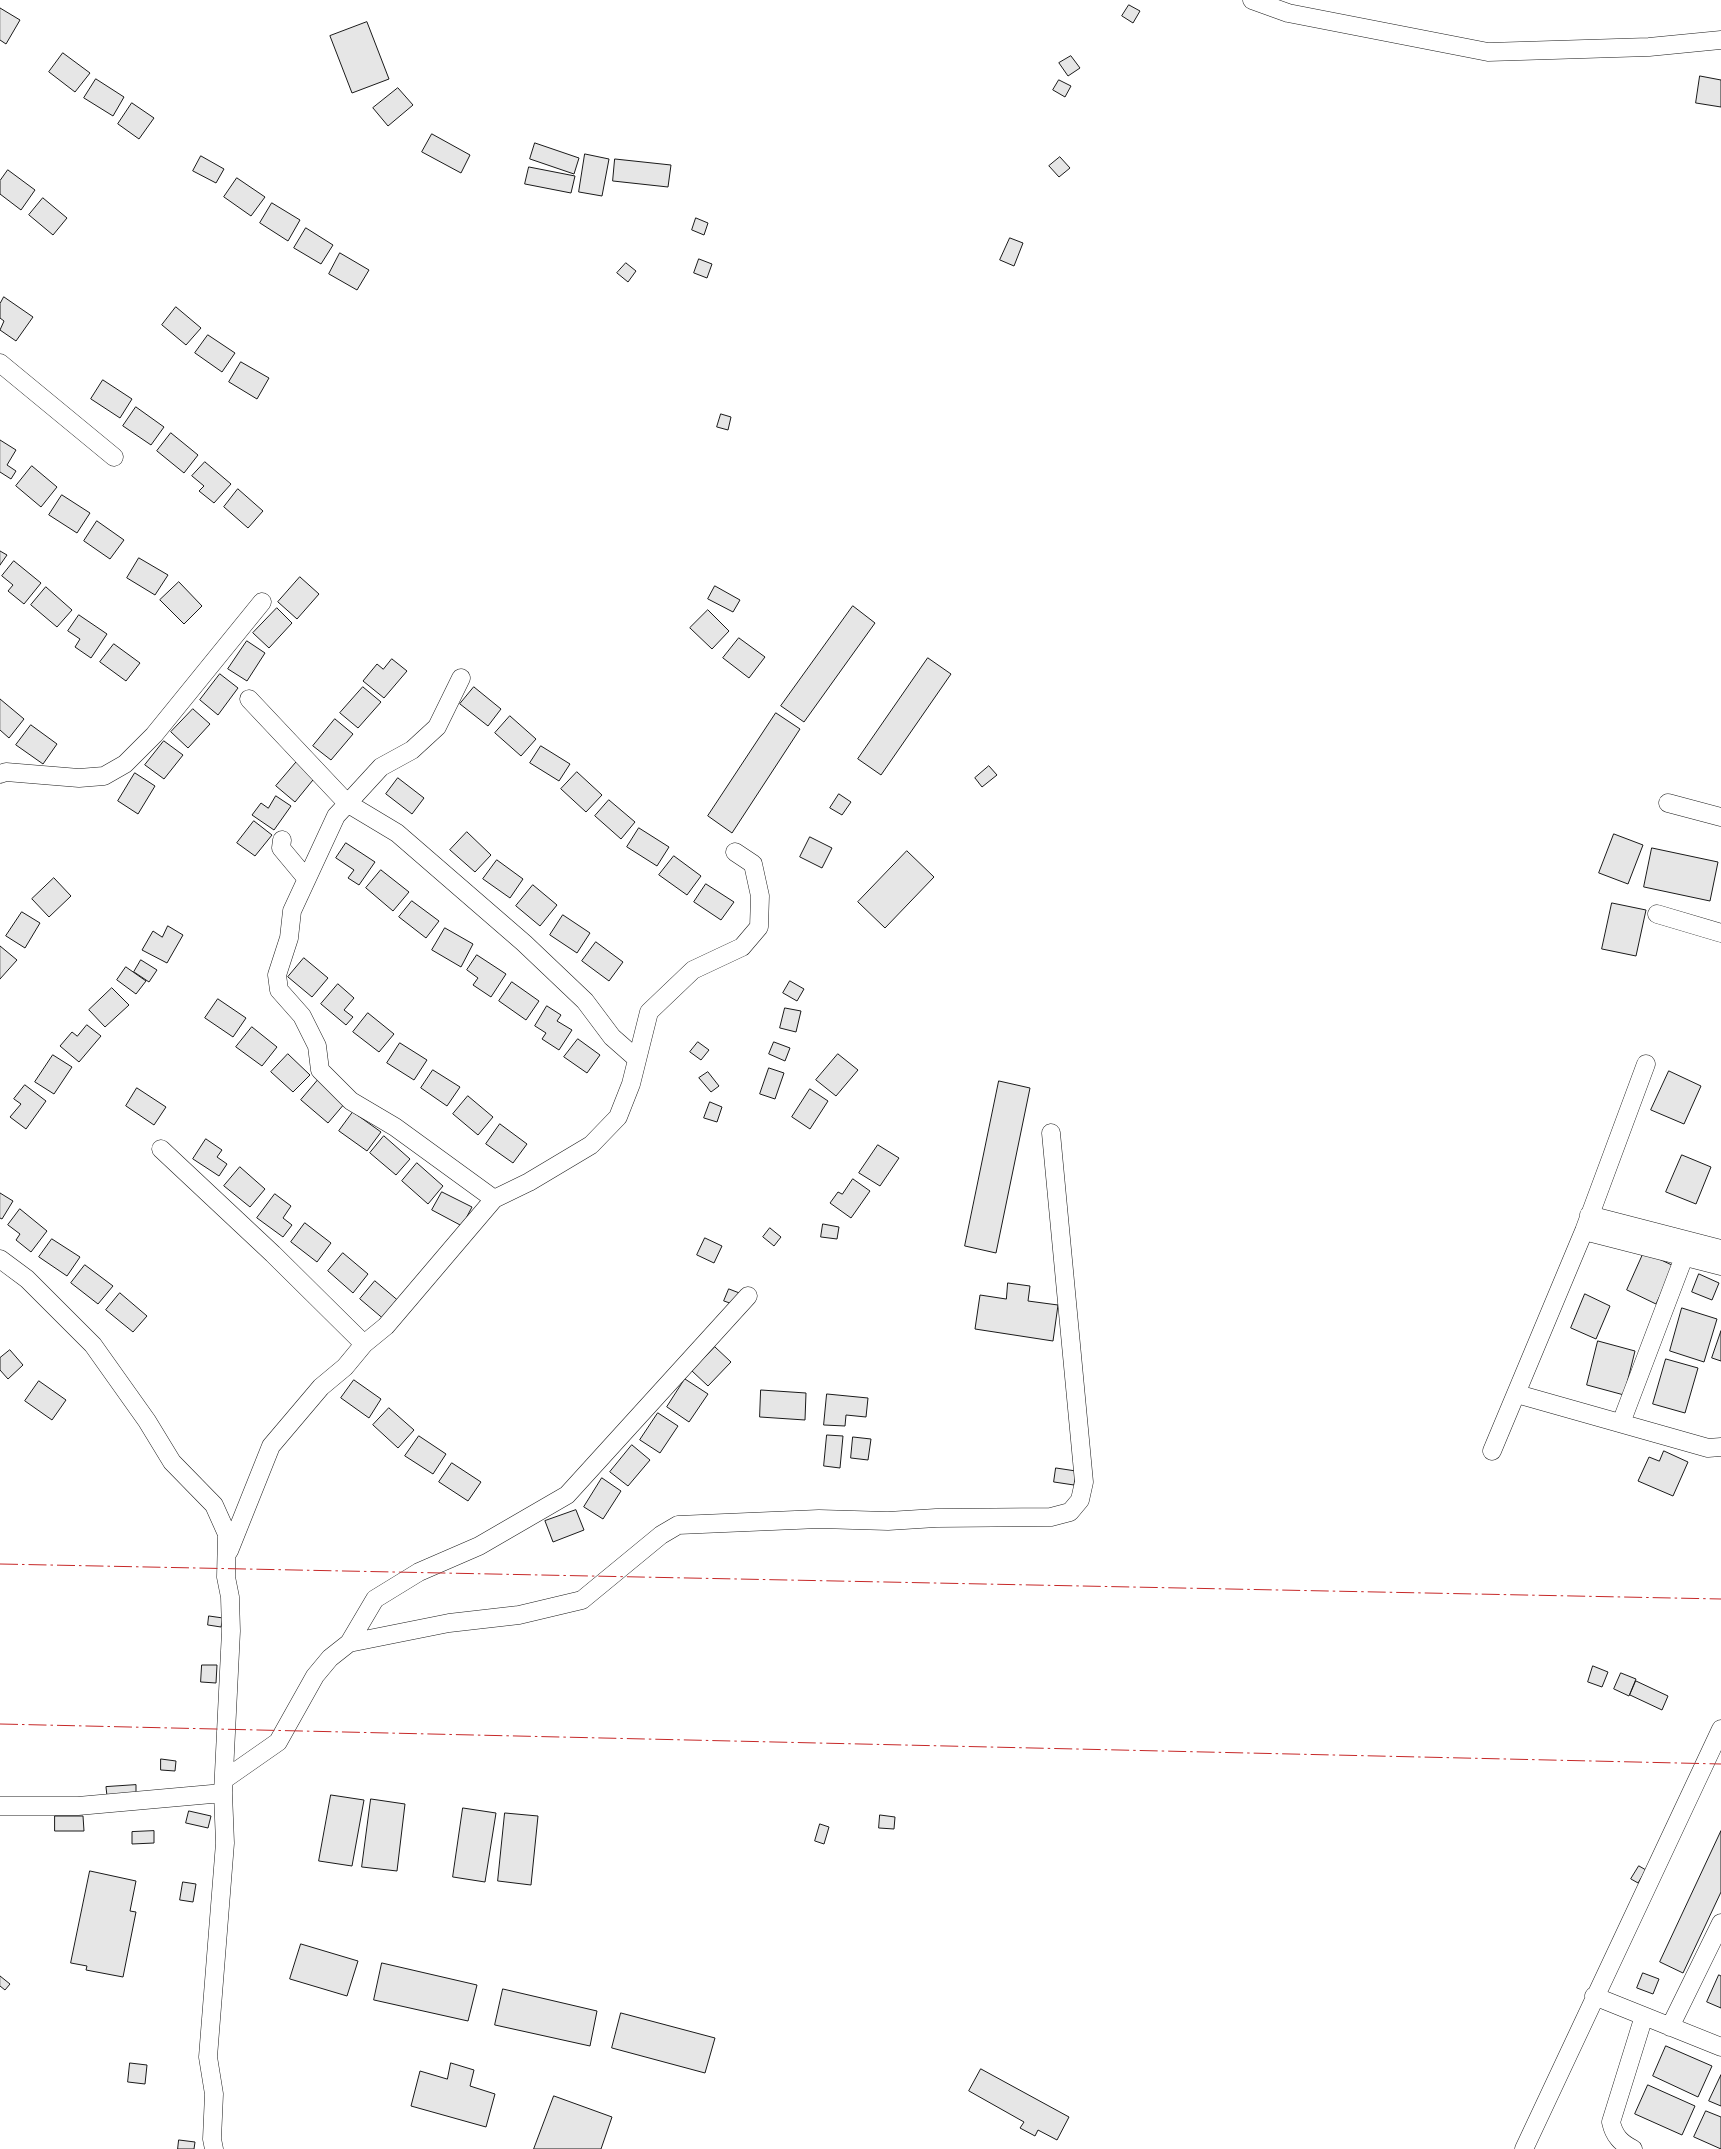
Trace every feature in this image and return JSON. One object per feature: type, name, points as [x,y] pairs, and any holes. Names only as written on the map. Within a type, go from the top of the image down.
[{"type":"street","points":[[1252,0],[1288,13],[1488,52],[1649,47],[1721,40]]},
{"type":"street","points":[[0,363],[114,457]]},
{"type":"street","points":[[2,769],[80,778],[104,776],[125,764],[154,735],[262,602]]},
{"type":"street","points":[[461,678],[437,727],[412,750],[381,767],[336,816],[292,911],[289,938],[277,974],[279,990],[302,1016],[316,1046],[320,1070],[351,1101],[395,1127],[494,1200]]},
{"type":"street","points":[[249,699],[347,803],[397,833],[524,943],[585,1001],[612,1037],[637,1059]]},
{"type":"street","points":[[1668,802],[1721,817]]},
{"type":"street","points":[[282,840],[281,848],[306,878]]},
{"type":"street","points":[[226,1558],[240,1528],[271,1446],[321,1387],[345,1367],[364,1344],[386,1326],[494,1200],[529,1182],[591,1145],[618,1117],[631,1084],[649,1012],[693,970],[742,947],[759,927],[760,896],[753,864],[736,852]]},
{"type":"street","points":[[1657,914],[1721,933]]},
{"type":"street","points":[[1492,1451],[1586,1223],[1646,1064]]},
{"type":"street","points":[[349,1644],[449,1623],[520,1615],[582,1600],[661,1535],[678,1525],[819,1520],[888,1521],[936,1518],[1051,1518],[1070,1512],[1080,1500],[1084,1482],[1051,1133]]},
{"type":"street","points":[[161,1149],[273,1254],[364,1344]]},
{"type":"street","points":[[1586,1223],[1721,1249]]},
{"type":"street","points":[[1586,1223],[1684,1257],[1721,1266]]},
{"type":"street","points":[[1621,1424],[1684,1257]]},
{"type":"street","points":[[0,1260],[27,1279],[93,1345],[147,1421],[172,1462],[214,1505],[227,1534],[226,1577],[230,1597],[230,1632],[224,1786],[223,1876],[208,2057],[214,2094],[212,2139],[214,2149]]},
{"type":"street","points":[[0,1806],[78,1806],[224,1786],[278,1742],[315,1676],[330,1658],[349,1644],[376,1599],[418,1572],[479,1546],[567,1495],[748,1296]]},
{"type":"street","points":[[1517,1394],[1708,1448],[1721,1447]]},
{"type":"street","points":[[1524,2149],[1594,1996],[1721,1730]]},
{"type":"street","points":[[1670,2027],[1721,1922]]},
{"type":"street","points":[[1594,1996],[1721,2048]]},
{"type":"street","points":[[1633,2149],[1624,2145],[1614,2134],[1611,2122],[1644,2016]]},
{"type":"building","points":[[1129,5],[1140,11],[1133,23],[1122,16]]},
{"type":"building","points":[[0,8],[20,20],[6,44],[0,40]]},
{"type":"building","points":[[367,22],[389,79],[352,93],[330,36]]},
{"type":"building","points":[[63,53],[90,73],[75,92],[49,72]]},
{"type":"building","points":[[1071,56],[1080,68],[1068,76],[1059,63]]},
{"type":"building","points":[[1700,76],[1721,80],[1721,107],[1696,103]]},
{"type":"building","points":[[96,79],[124,97],[113,116],[84,98]]},
{"type":"building","points":[[1059,80],[1071,86],[1065,97],[1053,90]]},
{"type":"building","points":[[398,88],[413,105],[388,126],[373,108]]},
{"type":"building","points":[[132,103],[154,118],[139,139],[118,124]]},
{"type":"building","points":[[432,134],[470,155],[461,173],[422,152]]},
{"type":"building","points":[[535,143],[579,158],[574,174],[530,159]]},
{"type":"building","points":[[585,154],[609,159],[602,196],[579,192]]},
{"type":"building","points":[[201,156],[224,169],[216,183],[193,171]]},
{"type":"building","points":[[1060,157],[1070,168],[1059,177],[1049,166]]},
{"type":"building","points":[[615,159],[671,165],[668,187],[613,181]]},
{"type":"building","points":[[529,167],[575,176],[571,193],[525,184]]},
{"type":"building","points":[[8,170],[35,190],[21,210],[0,194],[0,181]]},
{"type":"building","points":[[237,178],[265,197],[251,216],[224,197]]},
{"type":"building","points":[[43,198],[67,218],[53,235],[29,215]]},
{"type":"building","points":[[272,203],[300,220],[288,241],[260,223]]},
{"type":"building","points":[[696,218],[708,223],[704,235],[692,230]]},
{"type":"building","points":[[306,228],[333,245],[321,264],[294,248]]},
{"type":"building","points":[[1010,238],[1023,243],[1014,266],[1000,260]]},
{"type":"building","points":[[340,253],[369,270],[357,290],[329,274]]},
{"type":"building","points":[[699,259],[712,264],[707,278],[694,273]]},
{"type":"building","points":[[626,263],[636,271],[628,282],[617,273]]},
{"type":"building","points":[[4,297],[33,317],[16,341],[0,330],[4,321],[0,318],[0,304]]},
{"type":"building","points":[[176,307],[201,328],[186,345],[162,325]]},
{"type":"building","points":[[208,335],[235,353],[222,372],[195,353]]},
{"type":"building","points":[[241,362],[269,378],[257,399],[229,382]]},
{"type":"building","points":[[103,380],[132,399],[120,418],[91,399]]},
{"type":"building","points":[[136,407],[164,427],[151,445],[123,426]]},
{"type":"building","points":[[721,414],[731,417],[728,430],[717,427]]},
{"type":"building","points":[[171,433],[198,455],[184,473],[157,451]]},
{"type":"building","points":[[0,440],[16,450],[7,465],[16,471],[11,479],[0,472]]},
{"type":"building","points":[[205,462],[231,484],[214,503],[199,491],[204,486],[192,476]]},
{"type":"building","points":[[32,466],[57,487],[41,507],[16,486]]},
{"type":"building","points":[[238,489],[263,511],[248,528],[224,507]]},
{"type":"building","points":[[62,495],[90,513],[77,533],[49,515]]},
{"type":"building","points":[[97,521],[124,540],[110,559],[84,541]]},
{"type":"building","points":[[0,551],[7,555],[0,565]]},
{"type":"building","points":[[139,558],[168,575],[155,595],[127,578]]},
{"type":"building","points":[[14,561],[41,583],[24,604],[8,591],[13,585],[2,576]]},
{"type":"building","points":[[300,577],[319,594],[297,619],[278,602]]},
{"type":"building","points":[[179,582],[202,606],[184,624],[160,600]]},
{"type":"building","points":[[715,586],[740,600],[733,612],[708,599]]},
{"type":"building","points":[[46,587],[72,610],[57,627],[31,605]]},
{"type":"building","points":[[853,606],[875,623],[804,722],[781,706]]},
{"type":"building","points":[[277,608],[292,623],[269,648],[253,633]]},
{"type":"building","points":[[708,610],[729,631],[712,649],[690,628]]},
{"type":"building","points":[[79,615],[107,634],[91,658],[75,647],[80,639],[68,631]]},
{"type":"building","points":[[739,638],[765,657],[749,678],[723,658]]},
{"type":"building","points":[[247,641],[265,653],[247,681],[228,669]]},
{"type":"building","points":[[114,644],[140,663],[126,681],[100,662]]},
{"type":"building","points":[[928,658],[951,674],[881,775],[858,759]]},
{"type":"building","points":[[392,659],[407,671],[384,698],[363,681],[377,664],[383,669]]},
{"type":"building","points":[[220,674],[238,688],[218,715],[200,700]]},
{"type":"building","points":[[363,687],[381,702],[358,728],[340,713]]},
{"type":"building","points":[[474,687],[501,709],[488,726],[460,704]]},
{"type":"building","points":[[0,699],[24,719],[9,738],[0,730]]},
{"type":"building","points":[[193,709],[210,724],[188,748],[171,732]]},
{"type":"building","points":[[776,713],[800,729],[732,833],[708,816]]},
{"type":"building","points":[[510,716],[536,739],[521,756],[495,733]]},
{"type":"building","points":[[335,719],[353,734],[331,760],[313,746]]},
{"type":"building","points":[[31,725],[57,744],[43,764],[16,745]]},
{"type":"building","points":[[164,741],[183,755],[164,779],[145,765]]},
{"type":"building","points":[[541,746],[570,764],[559,781],[530,763]]},
{"type":"building","points":[[299,759],[317,775],[295,802],[276,786]]},
{"type":"building","points":[[989,766],[997,775],[982,787],[975,778]]},
{"type":"building","points":[[577,772],[602,795],[586,812],[561,789]]},
{"type":"building","points":[[135,773],[155,786],[138,814],[118,801]]},
{"type":"building","points":[[398,778],[424,798],[412,814],[386,794]]},
{"type":"building","points":[[839,794],[851,802],[842,815],[830,808]]},
{"type":"building","points":[[276,796],[291,806],[274,830],[252,815],[261,803],[268,808]]},
{"type":"building","points":[[609,800],[635,822],[621,839],[595,816]]},
{"type":"building","points":[[254,821],[272,835],[255,856],[237,843]]},
{"type":"building","points":[[639,828],[669,847],[657,866],[627,847]]},
{"type":"building","points":[[467,832],[491,855],[475,872],[450,850]]},
{"type":"building","points":[[1614,834],[1643,845],[1628,884],[1599,873]]},
{"type":"building","points":[[810,837],[832,848],[822,868],[800,857]]},
{"type":"building","points":[[346,843],[375,862],[359,885],[348,878],[354,870],[336,858]]},
{"type":"building","points":[[1652,848],[1718,862],[1710,901],[1644,887]]},
{"type":"building","points":[[907,851],[934,877],[885,928],[858,902]]},
{"type":"building","points":[[674,856],[701,876],[687,895],[659,875]]},
{"type":"building","points":[[497,860],[523,879],[510,898],[483,879]]},
{"type":"building","points":[[381,870],[409,892],[393,911],[366,888]]},
{"type":"building","points":[[54,878],[71,896],[49,917],[32,899]]},
{"type":"building","points":[[706,884],[734,902],[721,920],[694,902]]},
{"type":"building","points":[[533,885],[557,905],[540,926],[516,906]]},
{"type":"building","points":[[412,901],[439,921],[426,938],[399,917]]},
{"type":"building","points":[[1612,903],[1646,910],[1636,956],[1602,949]]},
{"type":"building","points":[[22,912],[40,923],[25,948],[6,936]]},
{"type":"building","points":[[563,915],[590,933],[577,953],[550,935]]},
{"type":"building","points":[[168,926],[183,935],[167,963],[142,950],[153,931],[162,937]]},
{"type":"building","points":[[445,928],[473,944],[461,967],[432,950]]},
{"type":"building","points":[[596,942],[623,962],[609,981],[582,961]]},
{"type":"building","points":[[0,946],[17,960],[0,979]]},
{"type":"building","points":[[477,955],[506,974],[491,997],[473,985],[478,978],[467,970]]},
{"type":"building","points":[[304,958],[328,978],[312,997],[288,977]]},
{"type":"building","points":[[141,960],[157,970],[149,982],[134,972]]},
{"type":"building","points":[[126,967],[146,981],[136,994],[117,980]]},
{"type":"building","points":[[790,981],[804,989],[797,1001],[783,993]]},
{"type":"building","points":[[512,982],[539,1001],[526,1020],[499,1001]]},
{"type":"building","points":[[338,984],[354,998],[344,1010],[353,1017],[346,1025],[321,1004]]},
{"type":"building","points":[[112,988],[129,1005],[105,1027],[89,1010]]},
{"type":"building","points":[[218,999],[246,1018],[233,1037],[205,1018]]},
{"type":"building","points":[[547,1006],[561,1015],[557,1021],[572,1030],[559,1050],[542,1039],[546,1033],[535,1026]]},
{"type":"building","points":[[785,1008],[801,1011],[796,1032],[780,1028]]},
{"type":"building","points":[[368,1013],[394,1034],[379,1052],[353,1032]]},
{"type":"building","points":[[87,1025],[101,1036],[79,1062],[60,1046],[72,1032],[77,1036]]},
{"type":"building","points":[[252,1027],[277,1047],[262,1066],[236,1047]]},
{"type":"building","points":[[578,1039],[600,1055],[587,1073],[564,1057]]},
{"type":"building","points":[[698,1042],[709,1050],[701,1060],[690,1052]]},
{"type":"building","points":[[774,1042],[790,1048],[785,1061],[769,1054]]},
{"type":"building","points":[[400,1043],[427,1060],[414,1080],[387,1063]]},
{"type":"building","points":[[288,1054],[310,1075],[293,1092],[271,1072]]},
{"type":"building","points":[[838,1054],[858,1070],[836,1096],[816,1080]]},
{"type":"building","points":[[53,1055],[72,1067],[54,1094],[35,1082]]},
{"type":"building","points":[[769,1068],[784,1073],[775,1099],[760,1094]]},
{"type":"building","points":[[433,1070],[460,1087],[447,1106],[421,1088]]},
{"type":"building","points":[[1669,1071],[1701,1086],[1684,1124],[1651,1110]]},
{"type":"building","points":[[708,1072],[719,1086],[711,1092],[699,1078]]},
{"type":"building","points":[[318,1080],[345,1103],[328,1123],[301,1100]]},
{"type":"building","points":[[999,1081],[1030,1088],[996,1253],[965,1246]]},
{"type":"building","points":[[25,1085],[46,1101],[26,1129],[10,1117],[21,1104],[14,1099]]},
{"type":"building","points":[[137,1088],[166,1107],[154,1125],[126,1106]]},
{"type":"building","points":[[810,1089],[828,1101],[810,1129],[792,1117]]},
{"type":"building","points":[[468,1096],[493,1117],[478,1135],[453,1114]]},
{"type":"building","points":[[710,1102],[722,1107],[717,1122],[704,1118]]},
{"type":"building","points":[[353,1112],[381,1132],[367,1151],[339,1131]]},
{"type":"building","points":[[500,1124],[527,1144],[513,1163],[486,1144]]},
{"type":"building","points":[[384,1136],[410,1159],[396,1175],[370,1153]]},
{"type":"building","points":[[206,1139],[222,1150],[217,1157],[227,1164],[219,1176],[193,1159]]},
{"type":"building","points":[[878,1145],[899,1158],[880,1186],[859,1173]]},
{"type":"building","points":[[1682,1155],[1711,1167],[1696,1204],[1666,1192]]},
{"type":"building","points":[[417,1163],[443,1186],[428,1204],[402,1181]]},
{"type":"building","points":[[240,1167],[265,1189],[250,1207],[224,1186]]},
{"type":"building","points":[[853,1179],[870,1191],[851,1218],[830,1203],[838,1192],[842,1194]]},
{"type":"building","points":[[442,1192],[472,1207],[462,1226],[432,1210]]},
{"type":"building","points":[[0,1193],[13,1201],[2,1219],[0,1218]]},
{"type":"building","points":[[275,1194],[291,1206],[283,1218],[292,1225],[283,1237],[257,1218]]},
{"type":"building","points":[[20,1209],[47,1231],[31,1252],[16,1240],[20,1234],[8,1225]]},
{"type":"building","points":[[305,1223],[331,1243],[317,1262],[291,1242]]},
{"type":"building","points":[[823,1224],[839,1227],[837,1239],[821,1237]]},
{"type":"building","points":[[770,1228],[781,1237],[774,1246],[763,1237]]},
{"type":"building","points":[[705,1238],[722,1246],[714,1263],[697,1255]]},
{"type":"building","points":[[52,1239],[80,1257],[67,1276],[39,1257]]},
{"type":"building","points":[[1644,1252],[1674,1266],[1656,1304],[1627,1290]]},
{"type":"building","points":[[343,1253],[368,1274],[353,1293],[328,1271]]},
{"type":"building","points":[[85,1265],[113,1286],[98,1304],[71,1283]]},
{"type":"building","points":[[1699,1274],[1719,1283],[1712,1300],[1692,1292]]},
{"type":"building","points":[[375,1281],[401,1303],[386,1321],[360,1299]]},
{"type":"building","points":[[1008,1283],[1030,1286],[1028,1301],[1058,1305],[1053,1341],[975,1329],[980,1295],[1006,1299]]},
{"type":"building","points":[[729,1289],[742,1294],[738,1306],[724,1301]]},
{"type":"building","points":[[120,1293],[147,1316],[133,1332],[106,1310]]},
{"type":"building","points":[[1585,1294],[1610,1306],[1596,1339],[1571,1328]]},
{"type":"building","points":[[1682,1308],[1717,1319],[1704,1362],[1670,1351]]},
{"type":"building","points":[[1721,1331],[1721,1361],[1712,1358]]},
{"type":"building","points":[[1598,1341],[1635,1351],[1624,1395],[1587,1385]]},
{"type":"building","points":[[715,1347],[731,1362],[708,1386],[692,1371]]},
{"type":"building","points":[[10,1350],[23,1365],[8,1379],[0,1370],[0,1358]]},
{"type":"building","points":[[1666,1359],[1698,1368],[1685,1413],[1653,1404]]},
{"type":"building","points":[[685,1379],[708,1394],[689,1422],[667,1407]]},
{"type":"building","points":[[354,1380],[381,1399],[369,1418],[341,1398]]},
{"type":"building","points":[[39,1381],[66,1400],[52,1420],[25,1401]]},
{"type":"building","points":[[761,1390],[806,1393],[805,1420],[760,1417]]},
{"type":"building","points":[[827,1394],[868,1398],[866,1417],[846,1415],[845,1426],[824,1425]]},
{"type":"building","points":[[389,1408],[414,1430],[398,1448],[373,1425]]},
{"type":"building","points":[[658,1413],[678,1426],[660,1453],[640,1440]]},
{"type":"building","points":[[827,1435],[843,1436],[840,1468],[824,1466]]},
{"type":"building","points":[[419,1436],[446,1454],[433,1474],[405,1456]]},
{"type":"building","points":[[853,1437],[871,1439],[868,1460],[851,1458]]},
{"type":"building","points":[[632,1445],[650,1460],[628,1486],[610,1472]]},
{"type":"building","points":[[1664,1451],[1688,1462],[1673,1496],[1638,1481],[1649,1457],[1659,1461]]},
{"type":"building","points":[[452,1463],[481,1482],[468,1501],[439,1482]]},
{"type":"building","points":[[1056,1468],[1076,1471],[1074,1485],[1054,1482]]},
{"type":"building","points":[[602,1478],[621,1491],[603,1519],[584,1507]]},
{"type":"building","points":[[576,1510],[584,1530],[553,1542],[545,1521]]},
{"type":"building","points":[[209,1616],[223,1618],[221,1627],[208,1625]]},
{"type":"building","points":[[202,1665],[217,1665],[216,1683],[201,1682]]},
{"type":"building","points":[[1593,1666],[1608,1672],[1602,1687],[1588,1682]]},
{"type":"building","points":[[1621,1673],[1636,1679],[1629,1696],[1614,1689]]},
{"type":"building","points":[[1636,1681],[1668,1696],[1662,1710],[1630,1695]]},
{"type":"building","points":[[161,1759],[176,1761],[175,1771],[161,1770]]},
{"type":"building","points":[[136,1785],[136,1794],[107,1796],[106,1787]]},
{"type":"building","points":[[331,1795],[364,1800],[352,1866],[319,1861]]},
{"type":"building","points":[[371,1799],[405,1804],[397,1871],[362,1867]]},
{"type":"building","points":[[463,1808],[496,1813],[485,1882],[453,1877]]},
{"type":"building","points":[[189,1811],[211,1816],[208,1828],[186,1823]]},
{"type":"building","points":[[505,1813],[538,1816],[531,1885],[498,1881]]},
{"type":"building","points":[[880,1815],[895,1817],[894,1829],[879,1828]]},
{"type":"building","points":[[55,1816],[83,1816],[84,1831],[55,1831]]},
{"type":"building","points":[[820,1824],[829,1827],[824,1844],[815,1841]]},
{"type":"building","points":[[154,1831],[154,1843],[132,1844],[132,1832]]},
{"type":"building","points":[[1721,1831],[1721,1892],[1683,1973],[1660,1962]]},
{"type":"building","points":[[1639,1866],[1646,1870],[1638,1883],[1631,1879]]},
{"type":"building","points":[[90,1871],[136,1881],[130,1911],[136,1912],[123,1977],[86,1970],[87,1966],[71,1963]]},
{"type":"building","points":[[183,1882],[196,1884],[193,1902],[180,1900]]},
{"type":"building","points":[[301,1944],[358,1961],[347,1996],[290,1979]]},
{"type":"building","points":[[382,1963],[477,1985],[468,2021],[374,2000]]},
{"type":"building","points":[[1643,1973],[1659,1979],[1653,1994],[1637,1988]]},
{"type":"building","points":[[1719,1975],[1721,1976],[1721,2008],[1707,2002]]},
{"type":"building","points":[[0,1976],[10,1984],[5,1990],[0,1986]]},
{"type":"building","points":[[503,1989],[597,2011],[590,2046],[495,2025]]},
{"type":"building","points":[[621,2013],[715,2038],[705,2073],[612,2048]]},
{"type":"building","points":[[1666,2046],[1712,2066],[1698,2097],[1653,2076]]},
{"type":"building","points":[[130,2063],[147,2065],[145,2084],[128,2082]]},
{"type":"building","points":[[451,2063],[474,2070],[470,2086],[495,2094],[486,2127],[411,2106],[420,2071],[447,2079]]},
{"type":"building","points":[[981,2069],[1069,2117],[1057,2140],[1038,2130],[1035,2136],[1020,2128],[1024,2122],[969,2091]]},
{"type":"building","points":[[1721,2075],[1721,2106],[1709,2101]]},
{"type":"building","points":[[1648,2085],[1695,2106],[1682,2135],[1635,2114]]},
{"type":"building","points":[[554,2096],[612,2117],[601,2149],[534,2149]]},
{"type":"building","points":[[1706,2111],[1721,2117],[1721,2149],[1694,2137]]},
{"type":"building","points":[[179,2140],[195,2142],[194,2149],[178,2149]]},
{"type":"power","points":[[0,1564],[1721,1599]]},
{"type":"power","points":[[0,1724],[1721,1764]]}]
